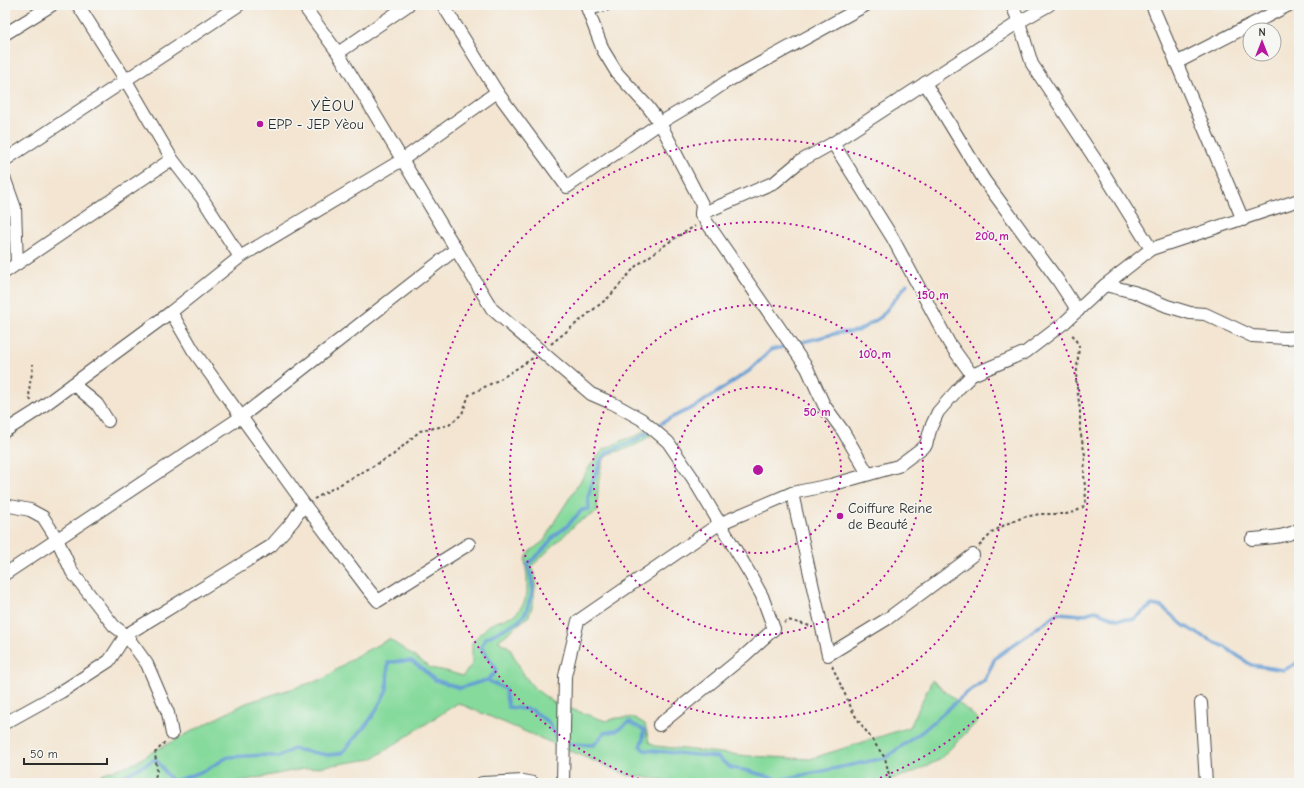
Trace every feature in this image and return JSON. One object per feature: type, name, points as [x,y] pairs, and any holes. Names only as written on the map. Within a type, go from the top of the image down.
[{"type":"street","points":[[5,34],[52,5]]},
{"type":"street","points":[[78,5],[125,79],[172,159],[202,198],[240,257]]},
{"type":"street","points":[[5,160],[125,79],[239,5]]},
{"type":"street","points":[[303,5],[338,53],[492,309],[591,394],[614,404],[652,427],[668,442],[692,477],[762,596],[774,629],[744,656],[659,725]]},
{"type":"street","points":[[338,53],[408,5]]},
{"type":"street","points":[[443,5],[497,92],[567,187],[660,123],[726,82],[866,5]]},
{"type":"street","points":[[605,5],[587,7],[604,50],[617,73],[648,107],[660,123],[702,204],[701,214],[807,368],[824,405],[844,432],[868,474]]},
{"type":"street","points":[[1012,5],[1032,64],[1093,156],[1151,249]]},
{"type":"street","points":[[701,214],[775,182],[799,162],[833,143],[1019,22],[1049,5]]},
{"type":"street","points":[[1152,5],[1243,220]]},
{"type":"street","points":[[1176,63],[1289,5]]},
{"type":"street","points":[[925,83],[984,180],[1057,279],[1078,311]]},
{"type":"street","points":[[5,431],[35,412],[171,312],[240,257],[402,160],[497,92]]},
{"type":"street","points":[[833,143],[892,237],[949,343],[972,375]]},
{"type":"street","points":[[5,272],[172,159]]},
{"type":"street","points":[[5,180],[15,208],[17,264]]},
{"type":"street","points":[[563,783],[565,676],[578,621],[719,524],[792,493],[831,485],[898,466],[926,445],[931,427],[938,412],[972,375],[1026,352],[1078,311],[1104,285],[1151,249],[1243,220],[1299,200]]},
{"type":"street","points":[[5,574],[241,417],[456,250]]},
{"type":"street","points":[[1104,285],[1134,292],[1167,306],[1190,313],[1205,314],[1252,336],[1285,338],[1299,337]]},
{"type":"street","points":[[171,312],[192,350],[304,504],[368,590],[378,601],[469,544]]},
{"type":"street","points":[[73,384],[97,404],[108,421]]},
{"type":"street","points":[[792,493],[828,655],[886,619],[973,554]]},
{"type":"street","points":[[6,720],[60,692],[109,661],[126,635],[272,546],[293,521],[304,504]]},
{"type":"street","points":[[5,505],[30,510],[43,517],[57,539],[72,572],[114,626],[126,635],[147,664],[168,713],[172,734]]},
{"type":"street","points":[[1252,539],[1268,538],[1299,530]]},
{"type":"street","points":[[1201,703],[1206,783]]},
{"type":"street","points":[[482,783],[523,781],[533,783]]},
{"type":"path","points":[[304,504],[393,455],[420,431],[449,425],[462,414],[469,395],[502,378],[542,351],[609,297],[636,266],[672,240],[695,228],[701,214]]},
{"type":"path","points":[[973,554],[993,532],[1006,524],[1024,517],[1040,514],[1066,514],[1075,512],[1083,507],[1086,500],[1084,475],[1086,455],[1080,430],[1080,410],[1076,380],[1079,346],[1072,333],[1064,323]]},
{"type":"path","points":[[34,364],[28,389],[35,412]]},
{"type":"path","points":[[774,629],[788,620],[822,629]]},
{"type":"path","points":[[828,655],[854,714],[885,758],[891,783]]},
{"type":"path","points":[[154,783],[157,770],[155,753],[172,734]]},
{"type":"green space","points":[[644,431],[651,435],[633,446],[608,455],[603,461],[599,475],[597,512],[578,522],[532,566],[536,580],[533,604],[529,616],[498,641],[509,647],[524,675],[535,689],[556,704],[606,721],[617,718],[635,718],[645,724],[649,742],[655,746],[749,756],[810,759],[910,727],[932,680],[979,720],[939,760],[912,773],[878,783],[686,783],[627,775],[458,703],[372,759],[292,771],[232,783],[83,783],[107,772],[135,763],[152,752],[246,703],[323,679],[356,656],[389,639],[431,668],[463,676],[472,664],[472,642],[489,625],[516,614],[524,603],[527,593],[525,560],[529,552],[544,541],[556,519],[592,463],[603,450]]},
{"type":"waterway","points":[[487,680],[496,672],[495,667],[481,647],[486,638],[519,621],[526,612],[533,590],[528,564],[543,550],[554,536],[566,527],[582,510],[589,509],[588,498],[592,483],[601,460],[608,452],[636,440],[665,421],[698,405],[749,371],[771,350],[838,333],[858,331],[881,317],[907,284]]},
{"type":"waterway","points":[[566,744],[594,745],[604,733],[616,731],[629,722],[644,730],[643,739],[640,746],[644,750],[717,757],[731,768],[749,771],[779,780],[885,758],[923,731],[963,696],[985,680],[995,658],[1058,613],[1082,615],[1095,611],[1117,619],[1134,619],[1152,605],[1162,607],[1183,625],[1225,647],[1251,665],[1284,670],[1299,662]]},
{"type":"waterway","points":[[110,783],[156,759],[172,782],[204,771],[228,757],[265,755],[278,757],[293,749],[328,755],[342,753],[374,714],[387,690],[388,662],[411,661],[422,668],[435,680],[460,688],[487,680],[505,689],[508,707],[532,710],[549,723],[559,742]]},
{"type":"place","name":"EPP - JEP Yèou","points":[[260,124]]},
{"type":"place","name":"Coiffure Reine de Beauté","points":[[840,516]]},
{"type":"district","name":"YÈOU","points":[[333,105]]}]
